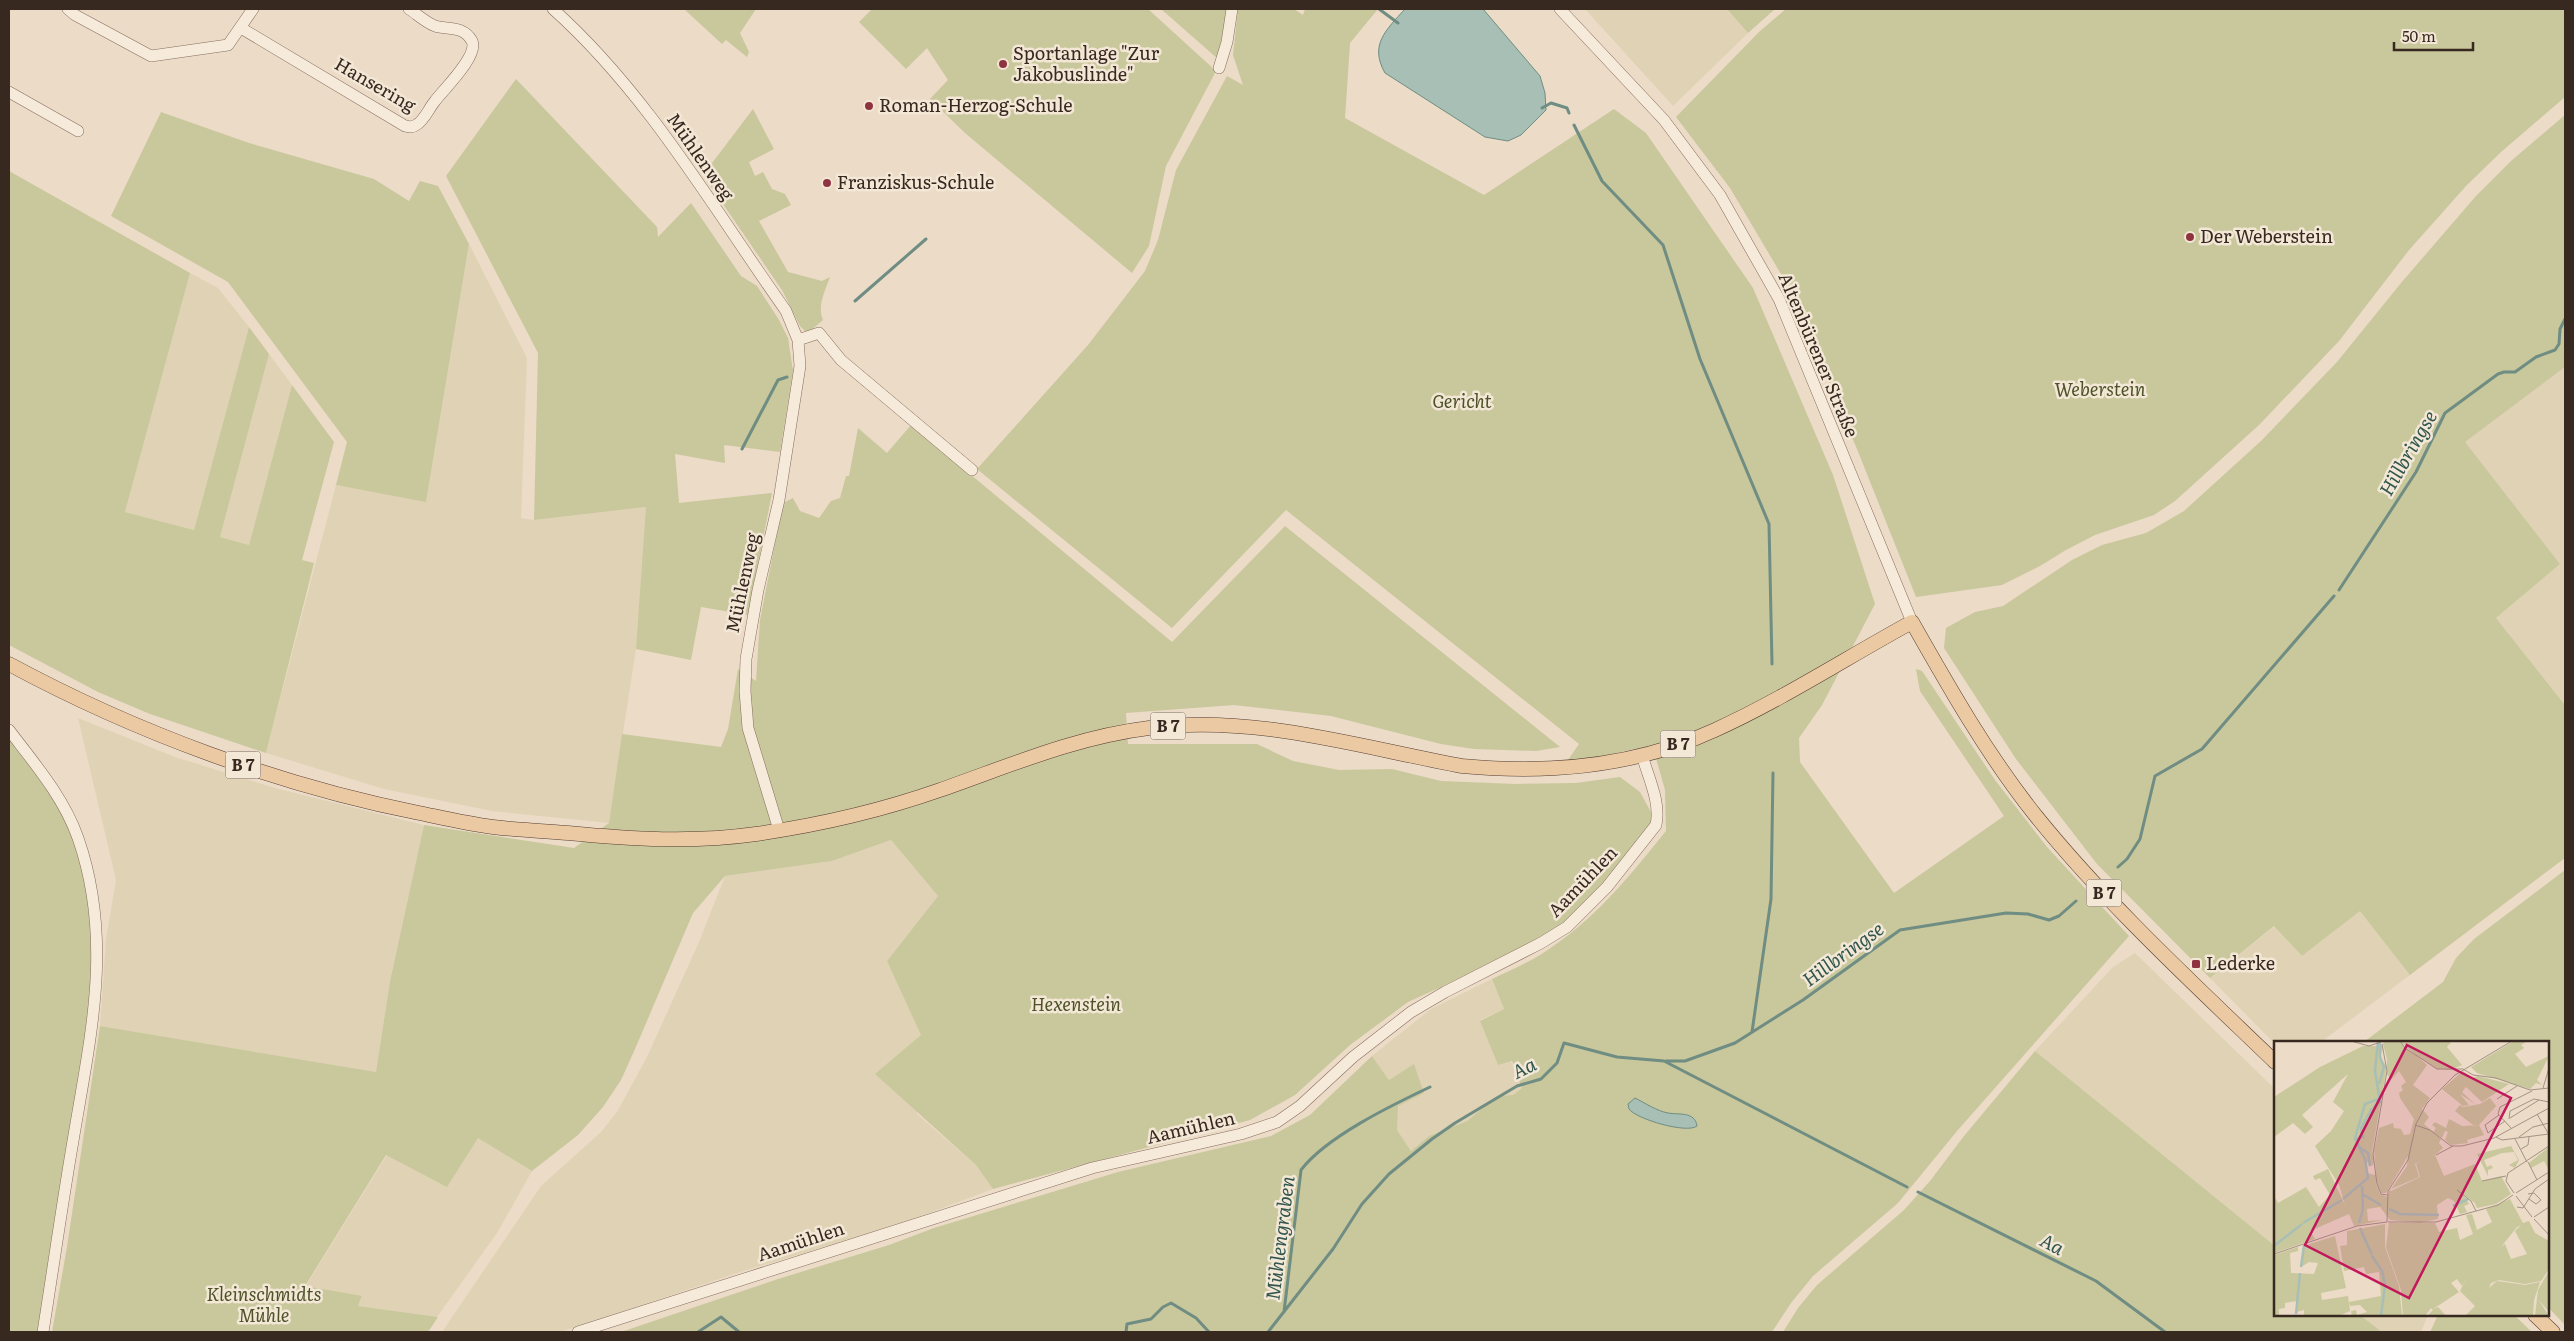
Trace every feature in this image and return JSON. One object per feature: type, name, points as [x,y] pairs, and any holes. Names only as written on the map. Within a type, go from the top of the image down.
[{"type":"main road","name":"B 7","points":[[9,664],[58,689],[144,727],[276,777],[382,806],[490,827],[628,839],[694,840],[732,837],[849,818],[1051,750],[1113,733],[1151,727],[1250,726],[1462,766],[1521,770],[1589,765],[1642,755],[1714,730],[1912,622],[1986,745],[2041,821],[2115,905],[2274,1061]]},
{"type":"main road","points":[[2535,1316],[2552,1332]]},
{"type":"street","points":[[68,9],[75,15],[151,56],[224,46],[232,42],[253,9]]},
{"type":"street","name":"Hansering","points":[[241,28],[311,72],[326,76],[405,126],[413,127],[420,122],[436,100],[446,91],[471,54],[473,45],[469,38],[455,28],[435,26],[409,9]]},
{"type":"street","name":"Mühlenweg","points":[[553,9],[610,67],[666,139],[786,312],[798,340],[800,366],[794,419],[779,500],[758,590],[746,675],[748,728],[778,830]]},
{"type":"street","points":[[1219,68],[1227,42],[1232,9]]},
{"type":"street","name":"Altenbürener Straße","points":[[1560,9],[1664,120],[1720,195],[1779,299],[1912,622]]},
{"type":"street","points":[[9,92],[78,131]]},
{"type":"street","points":[[798,340],[819,333],[841,360],[972,470]]},
{"type":"street","points":[[9,730],[58,796],[73,824],[88,879],[98,956],[93,1028],[43,1332]]},
{"type":"street","name":"Aamühlen","points":[[578,1332],[1092,1168],[1240,1134],[1277,1122],[1300,1106],[1353,1058],[1411,1012],[1445,992],[1541,944],[1575,919],[1606,887],[1651,834],[1656,824],[1658,815],[1657,805],[1642,755]]},
{"type":"shaded area","points":[[1405,9],[1483,9],[1540,76],[1545,93],[1546,110],[1521,135],[1508,141],[1485,137],[1385,73],[1380,63],[1379,46],[1386,31]]},
{"type":"shaded area","points":[[1585,9],[1727,9],[1748,33],[1673,106]]},
{"type":"shaded area","points":[[469,244],[527,358],[521,518],[534,520],[647,507],[636,649],[609,823],[492,811],[384,789],[266,753],[336,485],[426,501]]},
{"type":"shaded area","points":[[190,273],[218,288],[249,327],[194,530],[125,512]]},
{"type":"shaded area","points":[[269,354],[292,385],[249,545],[220,537]]},
{"type":"shaded area","points":[[2565,367],[2565,705],[2496,618],[2560,564],[2464,442]]},
{"type":"shaded area","points":[[78,718],[175,757],[275,788],[424,825],[390,980],[376,1072],[100,1026],[106,939],[116,880]]},
{"type":"shaded area","points":[[891,840],[938,896],[887,961],[924,1033],[917,1114],[976,1165],[993,1189],[897,1225],[740,1272],[561,1332],[442,1332],[541,1186],[601,1132],[617,1112],[647,1057],[699,942],[725,876],[832,861]]},
{"type":"shaded area","name":"Lederke","points":[[2361,910],[2410,975],[2322,1041],[2274,1041],[2274,1043],[2210,978],[2275,926],[2302,956]]},
{"type":"shaded area","points":[[2135,953],[2274,1088],[2274,1245],[2035,1051],[2113,967]]},
{"type":"shaded area","points":[[1492,979],[1504,1009],[1480,1020],[1498,1065],[1511,1061],[1522,1088],[1513,1095],[1497,1096],[1467,1121],[1429,1136],[1411,1151],[1397,1130],[1397,1106],[1424,1093],[1414,1065],[1389,1080],[1372,1056],[1431,1009]]},
{"type":"shaded area","points":[[1635,1098],[1664,1112],[1690,1116],[1696,1121],[1697,1126],[1691,1128],[1673,1127],[1641,1117],[1629,1109],[1628,1104]]},
{"type":"shaded area","points":[[478,1137],[532,1171],[497,1233],[437,1317],[358,1306],[362,1297],[305,1287],[387,1155]]},
{"type":"shaded area","points":[[2361,1316],[2428,1316],[2421,1332],[2382,1332]]},
{"type":"green space","points":[[684,9],[756,9],[740,33],[749,52],[747,57],[726,40],[722,44]]},
{"type":"green space","points":[[872,9],[1148,9],[1216,71],[1166,166],[1149,246],[1132,273],[965,133],[930,99],[948,80],[927,48],[906,69],[859,22]]},
{"type":"green space","points":[[1161,9],[1229,9],[1218,59]]},
{"type":"green space","name":"Gericht","points":[[1238,9],[1294,9],[1303,15],[1305,9],[1378,9],[1350,43],[1345,118],[1484,195],[1614,109],[1646,133],[1753,288],[1833,475],[1875,604],[1822,705],[1799,738],[1800,762],[1894,893],[2004,816],[1920,691],[1916,669],[1922,671],[1995,780],[2047,847],[2129,936],[1957,1131],[1898,1203],[1813,1276],[1791,1303],[1772,1332],[621,1332],[778,1279],[889,1245],[934,1228],[1118,1172],[1271,1136],[1310,1115],[1372,1056],[1389,1080],[1414,1064],[1424,1093],[1398,1106],[1397,1130],[1411,1151],[1429,1136],[1467,1121],[1497,1096],[1513,1095],[1522,1088],[1512,1061],[1498,1065],[1480,1021],[1504,1009],[1492,979],[1540,955],[1576,929],[1624,882],[1666,831],[1665,790],[1654,751],[1635,749],[1586,760],[1568,760],[1579,744],[1286,510],[1172,628],[977,469],[1088,345],[1145,271],[1158,240],[1176,170],[1227,76],[1243,85],[1233,55]]},
{"type":"green space","points":[[1727,9],[1775,9],[1748,33]]},
{"type":"green space","name":"Weberstein","points":[[1786,9],[2565,9],[2565,97],[2501,152],[2466,186],[2409,250],[2339,341],[2259,425],[2175,501],[2154,515],[2095,535],[2002,585],[1916,597],[1857,449],[1781,274],[1730,188],[1676,117],[1759,32]]},
{"type":"green space","points":[[516,79],[657,227],[658,237],[691,203],[741,276],[757,286],[788,338],[793,371],[780,452],[724,445],[725,463],[675,454],[679,503],[772,493],[748,615],[701,607],[691,660],[636,649],[646,507],[534,520],[538,353],[446,176]]},
{"type":"green space","points":[[753,109],[774,149],[749,162],[755,176],[763,172],[772,189],[785,194],[791,205],[759,221],[788,272],[822,281],[830,277],[821,304],[823,320],[810,331],[805,331],[800,326],[782,290],[703,175]]},
{"type":"green space","points":[[161,112],[249,143],[374,179],[409,201],[420,181],[438,186],[469,244],[426,502],[336,485],[347,442],[228,282],[111,216]]},
{"type":"green space","points":[[2565,115],[2565,367],[2465,442],[2560,564],[2496,618],[2565,705],[2565,858],[2410,975],[2360,911],[2302,956],[2274,926],[2210,978],[2097,864],[2016,759],[1944,648],[1946,628],[1975,612],[2003,606],[2072,560],[2102,545],[2146,533],[2184,511],[2261,441],[2337,362],[2401,283],[2476,196],[2511,161]]},
{"type":"green space","points":[[9,171],[190,273],[125,512],[194,530],[249,327],[269,354],[220,537],[249,545],[292,385],[334,442],[302,560],[314,563],[266,753],[150,714],[98,692],[9,645]]},
{"type":"green space","points":[[911,425],[1172,642],[1285,526],[1560,747],[1536,751],[1474,749],[1441,744],[1331,716],[1234,705],[1126,713],[1128,744],[1257,744],[1293,761],[1339,770],[1392,769],[1441,781],[1516,784],[1576,783],[1620,777],[1640,792],[1652,814],[1650,827],[1614,875],[1571,919],[1534,945],[1408,1002],[1350,1045],[1295,1095],[1250,1120],[993,1189],[976,1165],[875,1074],[921,1035],[887,961],[938,896],[891,840],[832,861],[725,876],[693,913],[621,1080],[603,1107],[578,1135],[532,1171],[478,1138],[447,1187],[386,1155],[305,1286],[362,1296],[358,1306],[438,1317],[428,1332],[52,1332],[67,1247],[100,1026],[376,1072],[390,981],[424,825],[574,848],[609,823],[622,734],[721,747],[728,729],[738,669],[756,681],[760,620],[783,503],[793,498],[800,511],[819,518],[831,501],[840,498],[846,476],[849,476],[858,428],[887,453]]},
{"type":"green space","points":[[9,738],[30,765],[71,828],[90,900],[94,982],[41,1332],[9,1332]]},
{"type":"green space","points":[[2565,870],[2565,1325],[2549,1308],[2549,1041],[2365,1041],[2443,982],[2456,958],[2474,939]]},
{"type":"green space","points":[[2035,1051],[2274,1245],[2274,1316],[2361,1316],[2382,1332],[1783,1332],[1798,1308],[1817,1285],[1904,1210],[1930,1181],[1964,1136]]},
{"type":"green space","points":[[2438,1316],[2515,1316],[2532,1332],[2430,1332]]},
{"type":"waterway","points":[[1379,9],[1398,23]]},
{"type":"waterway","points":[[1542,108],[1551,103],[1567,108],[1569,113]]},
{"type":"waterway","points":[[1574,125],[1602,181],[1663,245],[1700,359],[1769,524],[1772,664]]},
{"type":"waterway","points":[[855,301],[926,239]]},
{"type":"waterway","name":"Hillbringse","points":[[2339,590],[2416,472],[2445,413],[2498,374],[2515,372],[2536,357],[2555,350],[2559,344],[2560,329],[2565,319]]},
{"type":"waterway","points":[[742,449],[778,380],[787,377]]},
{"type":"waterway","name":"Hillbringse","points":[[2118,867],[2127,859],[2140,839],[2155,776],[2202,749],[2334,596]]},
{"type":"waterway","points":[[1752,1032],[1771,899],[1773,773]]},
{"type":"waterway","name":"Hillbringse","points":[[1666,1061],[1685,1061],[1735,1043],[1803,1000],[1900,930],[2006,913],[2028,914],[2049,920],[2059,916],[2076,901]]},
{"type":"waterway","name":"Aa","points":[[1268,1332],[1333,1249],[1362,1204],[1389,1174],[1455,1123],[1517,1086],[1541,1079],[1557,1063],[1564,1043],[1617,1057],[1664,1061],[1907,1187]]},
{"type":"waterway","name":"Mühlengraben","points":[[1284,1312],[1301,1170],[1312,1158],[1343,1134],[1379,1112],[1430,1087]]},
{"type":"waterway","name":"Aa","points":[[1918,1192],[2096,1281],[2165,1332]]},
{"type":"waterway","name":"Aa","points":[[1126,1332],[1127,1324],[1151,1319],[1163,1307],[1171,1303],[1196,1318],[1209,1332]]},
{"type":"waterway","name":"Aa","points":[[698,1332],[721,1317],[739,1332]]},
{"type":"place","name":"Sportanlage \"Zur Jakobuslinde\"","points":[[1003,64]]},
{"type":"place","name":"Roman-Herzog-Schule","points":[[869,106]]},
{"type":"place","name":"Franziskus-Schule","points":[[827,183]]},
{"type":"place","name":"Der Weberstein","points":[[2190,237]]},
{"type":"place","name":"Lederke","points":[[2196,964]]},
{"type":"park label","name":"Hexenstein","points":[[1076,1005]]},
{"type":"park label","name":"Kleinschmidts Mühle","points":[[264,1305]]}]
